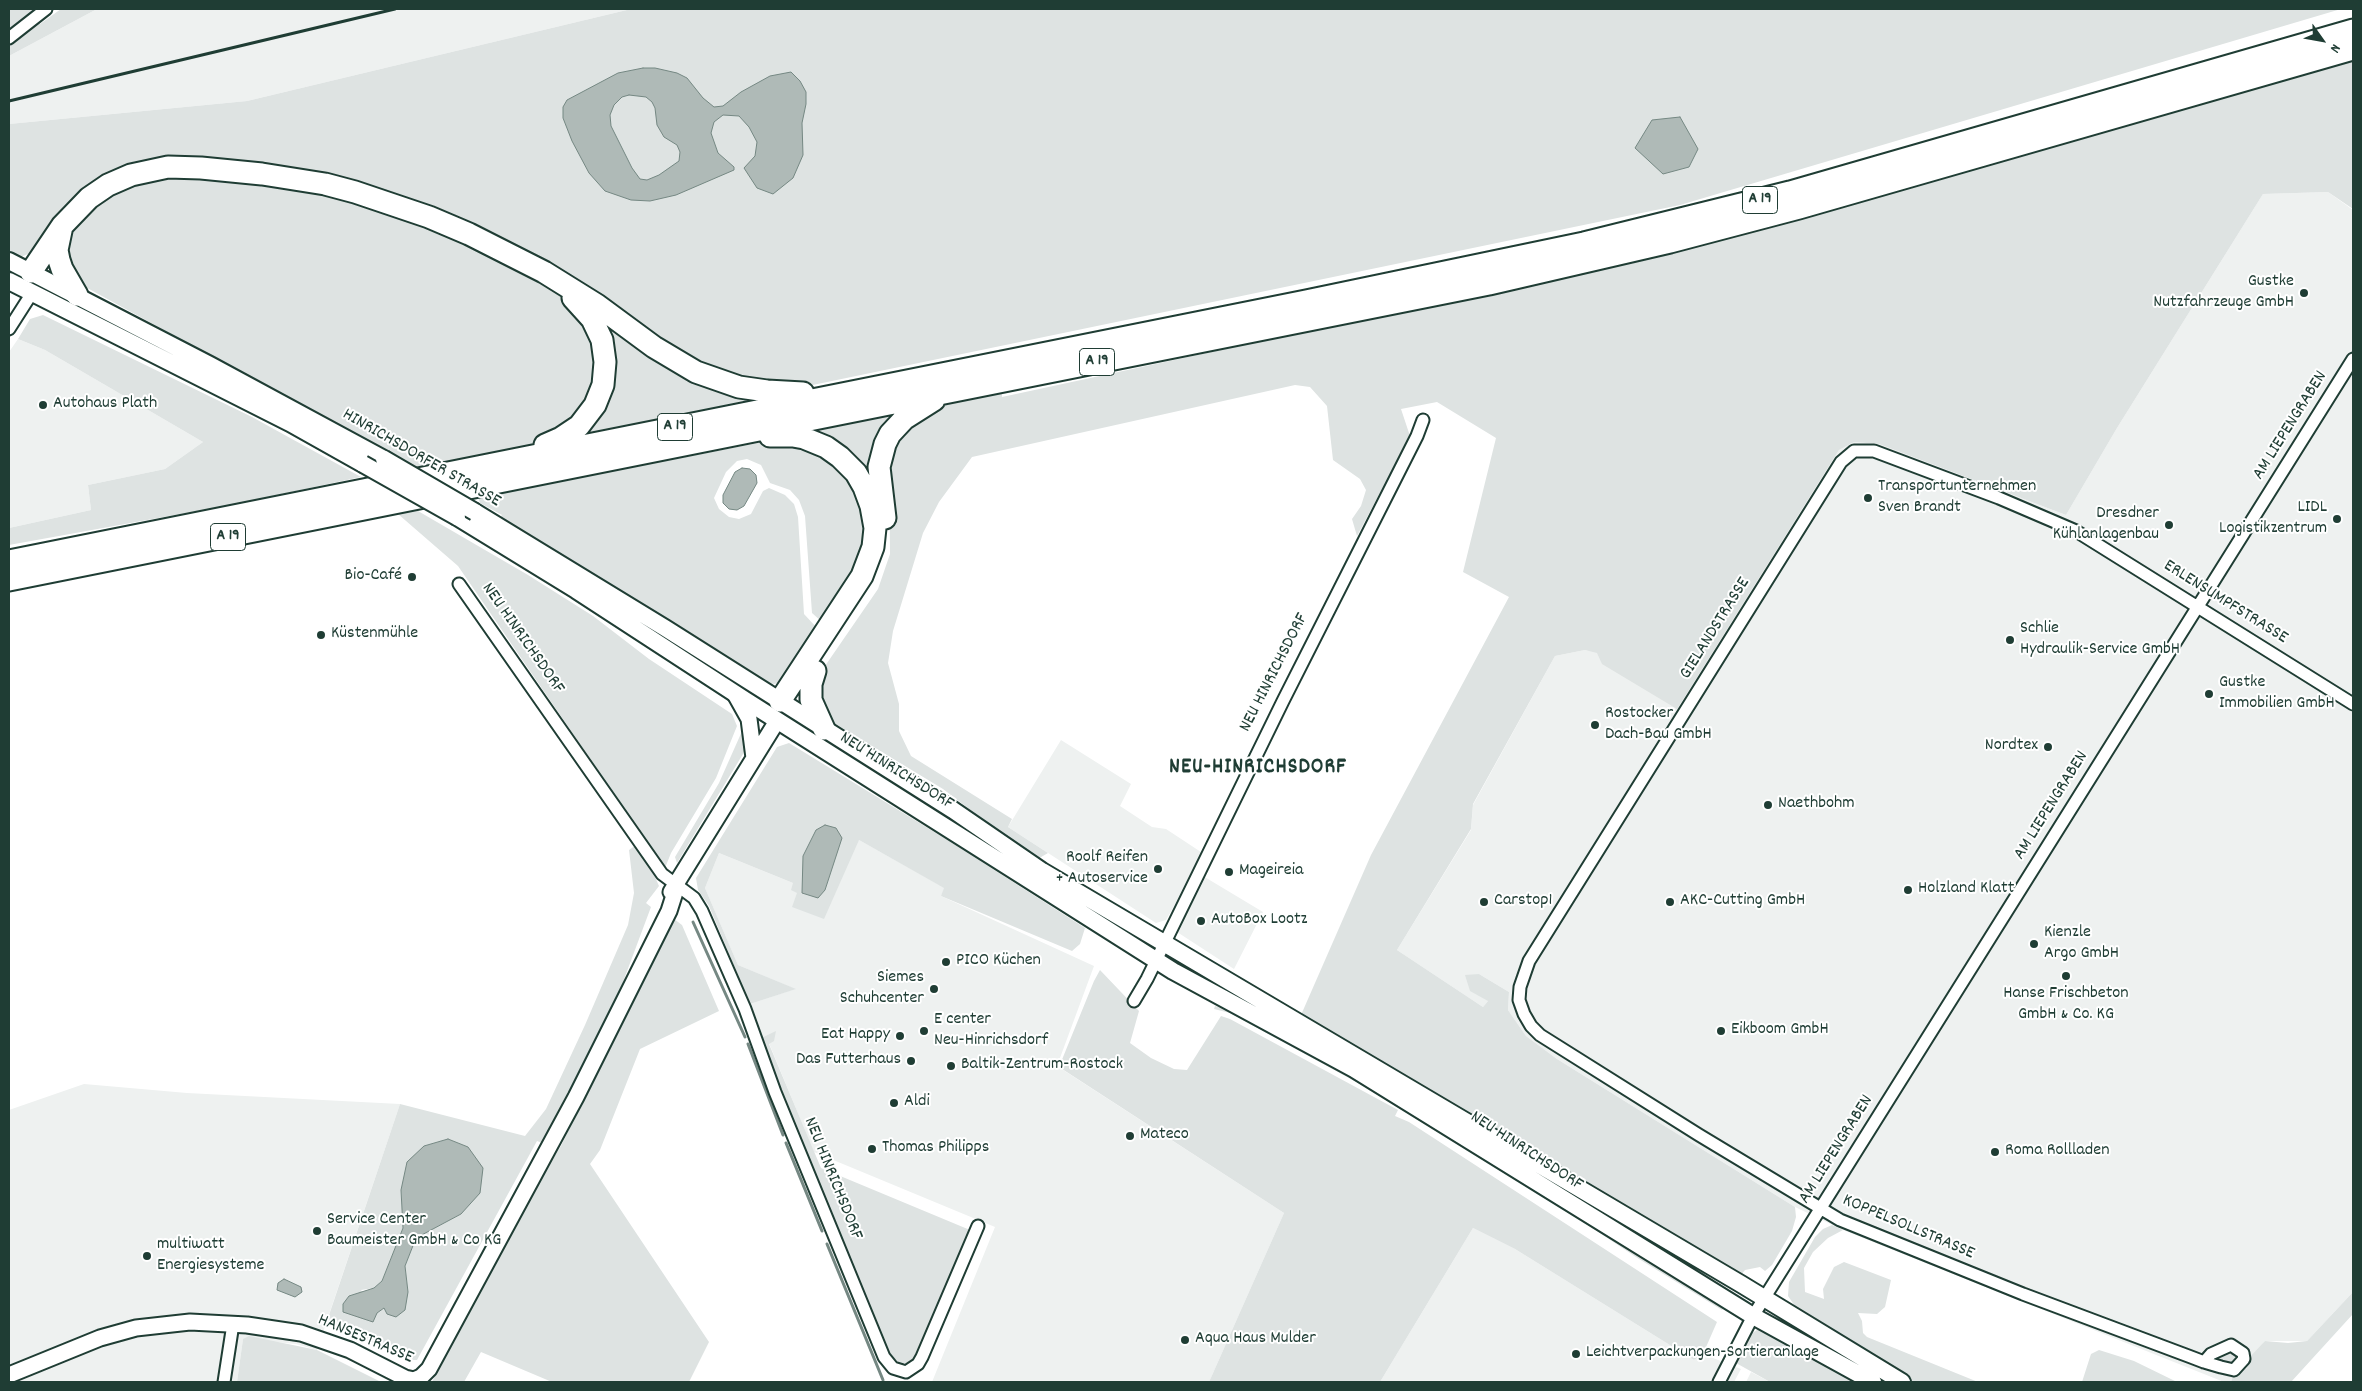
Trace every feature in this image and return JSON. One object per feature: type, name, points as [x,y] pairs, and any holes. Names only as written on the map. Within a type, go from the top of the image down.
[{"type":"highway","name":"A 19","points":[[9,561],[1483,266],[1790,192],[2353,30]]},
{"type":"highway","name":"A 19","points":[[9,580],[1488,284],[1670,242],[1927,172],[2353,49]]},
{"type":"highway","points":[[35,281],[46,247],[62,226],[89,198],[108,184],[132,175],[168,168],[201,168],[262,174],[325,184],[355,192],[429,217],[475,237],[580,294],[675,361],[720,382],[739,387],[776,392],[804,393],[827,389],[858,390]]},
{"type":"highway","points":[[35,281],[57,250],[62,226]]},
{"type":"highway","points":[[57,250],[62,269],[77,295]]},
{"type":"highway","points":[[491,464],[552,443],[569,433],[588,416],[603,385],[604,350],[592,319],[573,298],[526,264]]},
{"type":"highway","points":[[783,710],[815,671],[871,588],[882,564],[887,531],[879,467],[885,444],[890,434],[904,419],[950,391]]},
{"type":"highway","points":[[720,437],[793,436],[817,443],[833,452],[851,468],[864,487],[871,506],[875,537],[867,566],[783,710]]},
{"type":"highway","points":[[815,671],[811,684],[811,700],[824,729]]},
{"type":"main road","name":"HINRICHSDORFER STRASSE","points":[[9,261],[35,281],[457,516],[576,590],[735,694],[783,710]]},
{"type":"main road","name":"HINRICHSDORFER STRASSE","points":[[9,281],[35,281],[77,295],[384,459],[665,628],[783,710]]},
{"type":"main road","name":"NEU HINRICHSDORF","points":[[783,710],[824,729],[960,815],[1018,856],[1182,956],[1764,1298],[1902,1382]]},
{"type":"main road","name":"NEU HINRICHSDORF","points":[[783,710],[1155,960],[1220,998],[1362,1074],[1753,1316],[1873,1382]]},
{"type":"main road","points":[[1141,951],[1152,949],[1162,943]]},
{"type":"main road","points":[[1155,960],[1162,954],[1170,953],[1182,956]]},
{"type":"street","points":[[9,38],[46,9]]},
{"type":"street","points":[[9,329],[35,281]]},
{"type":"street","name":"AM LIEPENGRABEN","points":[[1720,1382],[1764,1298],[2353,359]]},
{"type":"street","name":"NEU HINRICHSDORF","points":[[1134,1001],[1417,436],[1423,420]]},
{"type":"street","name":"ERLENSUMPFSTRASSE","points":[[1854,451],[1874,451],[2057,522],[2101,546],[2353,704]]},
{"type":"street","name":"GIELANDSTRASSE","points":[[1524,1014],[1519,1000],[1520,987],[1529,961],[1841,462],[1854,451]]},
{"type":"street","name":"NEU HINRICHSDORF","points":[[459,584],[662,874],[694,898],[702,911],[718,945],[884,1357],[893,1368],[906,1377]]},
{"type":"street","points":[[735,694],[750,722],[754,758]]},
{"type":"street","points":[[677,886],[783,710]]},
{"type":"street","name":"HANSESTRASSE","points":[[9,1375],[70,1348],[136,1328],[190,1322],[232,1324],[301,1333],[350,1350],[405,1378],[414,1380],[421,1377],[429,1369],[597,1058],[619,1009],[668,911],[677,886]]},
{"type":"street","name":"KOPPELSOLLSTRASSE","points":[[1524,1014],[1531,1026],[1555,1046],[1840,1220],[2023,1294],[2204,1362]]},
{"type":"street","points":[[906,1377],[922,1357],[978,1226]]},
{"type":"street","points":[[224,1382],[232,1324]]},
{"type":"shaded area","points":[[9,9],[35,9],[9,29]]},
{"type":"shaded area","points":[[61,9],[97,9],[9,56],[9,43],[38,22],[40,24]]},
{"type":"shaded area","points":[[97,9],[631,9],[247,101],[9,124],[9,56]]},
{"type":"shaded area","points":[[631,9],[2341,9],[1680,205],[803,387],[768,387],[699,368],[431,209],[149,162],[96,180],[62,208],[30,253],[21,257],[9,253],[9,124],[247,101]]},
{"type":"shaded area","points":[[2353,60],[2353,209],[2328,192],[2263,194],[2117,428],[2066,515],[1879,444],[1854,442],[1839,450],[1677,709],[1602,664],[1597,653],[1585,650],[1555,656],[1473,804],[1471,829],[1397,950],[1483,1007],[1488,1001],[1470,991],[1465,975],[1479,974],[1509,992],[1508,1010],[1526,1036],[1557,1059],[1795,1207],[1796,1217],[1792,1231],[1772,1265],[1765,1271],[1760,1267],[1745,1270],[1741,1275],[1301,1015],[1371,855],[1509,597],[1463,572],[1496,438],[1437,402],[1401,409],[1410,436],[1357,536],[1352,519],[1361,506],[1366,490],[1360,479],[1333,460],[1327,406],[1310,387],[1295,385],[972,457],[939,502],[923,533],[893,631],[888,663],[899,704],[899,731],[911,756],[1012,819],[1008,827],[1048,853],[1036,860],[943,789],[834,723],[829,718],[822,704],[820,676],[878,589],[890,554],[889,446],[931,408],[1002,393],[1002,397],[1676,252],[1869,200]]},
{"type":"shaded area","points":[[643,68],[655,68],[677,73],[687,78],[703,98],[714,107],[723,106],[741,92],[770,76],[791,72],[800,81],[806,92],[806,104],[802,123],[803,155],[793,178],[773,194],[757,188],[744,168],[755,156],[757,142],[749,127],[739,116],[723,115],[714,122],[711,133],[718,153],[734,167],[734,170],[676,195],[650,201],[631,200],[605,191],[589,173],[572,141],[563,118],[563,107],[567,100],[618,73]],"holes":[[[629,95],[646,97],[655,108],[657,125],[664,137],[677,145],[680,152],[679,161],[659,175],[647,180],[640,179],[632,168],[611,126],[610,115],[614,105],[622,97]]]},
{"type":"shaded area","points":[[1680,117],[1698,149],[1689,167],[1663,174],[1635,148],[1652,120]]},
{"type":"shaded area","points":[[202,174],[354,197],[505,257],[570,301],[600,350],[591,404],[541,443],[416,468],[80,284],[69,265],[68,240],[77,219],[102,196],[131,182]]},
{"type":"shaded area","points":[[2328,192],[2353,210],[2353,1292],[2307,1341],[2265,1341],[2247,1368],[2233,1376],[2231,1382],[2224,1382],[1843,1230],[1795,1207],[1557,1059],[1526,1036],[1508,1010],[1509,992],[1479,974],[1488,1001],[1483,1007],[1397,950],[1471,830],[1473,805],[1555,656],[1585,650],[1703,666],[1839,450],[1854,442],[1879,444],[2066,515],[2117,428],[2263,194]]},
{"type":"shaded area","points":[[43,315],[252,417],[361,477],[230,505],[9,545],[9,528],[91,510],[88,485],[165,469],[203,442],[45,350],[18,339],[30,319]]},
{"type":"shaded area","points":[[611,321],[772,396],[577,435],[593,419],[602,326]]},
{"type":"shaded area","points":[[18,339],[45,350],[203,442],[165,469],[88,485],[91,510],[9,528],[9,352]]},
{"type":"shaded area","points":[[902,412],[892,424],[874,574],[867,589],[795,696],[815,660],[877,514],[810,431]]},
{"type":"shaded area","points":[[779,439],[813,447],[844,466],[870,521],[860,564],[822,622],[812,613],[805,516],[799,500],[790,490],[770,483],[761,465],[747,459],[737,461],[726,472],[714,498],[719,509],[729,517],[739,519],[751,514],[763,491],[769,488],[785,495],[794,504],[798,517],[804,614],[817,628],[783,680],[775,684],[763,683],[499,520],[502,515],[480,503],[478,497]]},
{"type":"shaded area","points":[[742,468],[750,469],[756,475],[757,483],[744,506],[737,510],[729,509],[723,503],[723,495],[735,472]]},
{"type":"shaded area","points":[[418,511],[528,575],[593,616],[649,659],[732,714],[737,726],[716,778],[671,853],[665,868],[458,566],[398,514]]},
{"type":"shaded area","points":[[743,729],[747,743],[743,754],[677,863],[675,857],[719,783]]},
{"type":"shaded area","points":[[1061,740],[1131,784],[1120,806],[1152,827],[1166,829],[1204,854],[1166,920],[1156,923],[1008,827]]},
{"type":"shaded area","points":[[789,743],[949,841],[1085,928],[1080,944],[1072,951],[941,896],[944,888],[859,840],[824,919],[792,907],[797,893],[791,890],[793,883],[719,853],[705,888],[738,965],[796,989],[750,1004],[709,906],[698,890],[696,878],[777,747]]},
{"type":"shaded area","points":[[825,825],[836,828],[842,838],[825,890],[818,898],[802,893],[803,856],[816,830]]},
{"type":"shaded area","points":[[859,840],[945,888],[941,896],[1094,966],[1057,1066],[1284,1213],[1209,1382],[932,1382],[995,1227],[814,1152],[769,1043],[775,1032],[761,1038],[750,1004],[795,989],[738,965],[705,888],[719,853],[793,883]]},
{"type":"shaded area","points":[[636,845],[651,868],[659,886],[646,903],[651,907],[614,1006],[545,1144],[537,1141],[417,1360],[406,1360],[367,1340],[326,1324],[400,1104],[525,1136],[546,1109],[628,925],[634,893],[629,850]],"holes":[[[448,1139],[468,1147],[461,1214],[416,1238],[405,1266],[408,1292],[377,1313],[361,1290],[374,1288],[382,1281],[403,1228],[401,1190],[424,1146]]]},
{"type":"shaded area","points":[[1203,876],[1263,912],[1234,969],[1174,930]]},
{"type":"shaded area","points":[[674,919],[682,925],[719,1011],[640,1049],[600,1150],[590,1164],[709,1342],[689,1382],[552,1382],[481,1352],[464,1382],[432,1382],[467,1311],[528,1198],[561,1146],[652,958]]},
{"type":"shaded area","points":[[1100,970],[1139,1011],[1130,1043],[1151,1058],[1174,1069],[1187,1070],[1221,1016],[1230,1019],[1398,1110],[1395,1116],[1409,1122],[1717,1322],[1703,1354],[1694,1360],[1515,1249],[1473,1228],[1380,1382],[1209,1382],[1284,1213],[1059,1067]]},
{"type":"shaded area","points":[[1215,1006],[1236,1012],[1412,1110],[1725,1308],[1722,1310],[1639,1259],[1491,1161],[1400,1106],[1230,1013],[1214,1009]]},
{"type":"shaded area","points":[[776,1031],[774,1041],[769,1044],[821,1168],[970,1230],[918,1355],[910,1362],[901,1364],[890,1355],[815,1172],[761,1038]]},
{"type":"shaded area","points":[[84,1084],[187,1093],[400,1104],[317,1350],[296,1344],[243,1339],[237,1382],[9,1382],[9,1110]]},
{"type":"shaded area","points":[[448,1139],[468,1147],[483,1168],[480,1193],[461,1214],[416,1238],[405,1266],[408,1292],[405,1310],[396,1317],[387,1314],[384,1308],[377,1313],[373,1322],[343,1312],[343,1304],[349,1296],[374,1288],[382,1281],[403,1228],[401,1190],[407,1162],[424,1146]]},
{"type":"shaded area","points":[[1832,1225],[1843,1230],[1828,1238],[1813,1252],[1804,1268],[1805,1292],[1824,1299],[1823,1289],[1834,1267],[1844,1262],[1891,1280],[1885,1307],[1877,1314],[1858,1313],[1862,1321],[1863,1333],[1867,1337],[1978,1382],[1914,1382],[1795,1306],[1788,1296],[1789,1282],[1815,1237],[1823,1229]]},
{"type":"shaded area","points":[[1473,1228],[1515,1249],[1694,1360],[1703,1354],[1741,1369],[1734,1382],[1380,1382]]},
{"type":"shaded area","points":[[284,1279],[301,1287],[302,1292],[295,1297],[277,1290],[278,1283]]},
{"type":"shaded area","points":[[2353,1292],[2353,1314],[2291,1382],[2231,1382],[2233,1376],[2247,1368],[2249,1358],[2265,1341],[2288,1343],[2307,1341]]},
{"type":"shaded area","points":[[1778,1314],[1887,1382],[1774,1322],[1774,1317]]},
{"type":"shaded area","points":[[1766,1329],[1860,1382],[1770,1382],[1736,1363],[1751,1334],[1757,1330]]},
{"type":"shaded area","points":[[249,1336],[317,1350],[381,1382],[237,1382],[243,1339]]},
{"type":"shaded area","points":[[2099,1350],[2134,1361],[2177,1382],[2082,1382],[2091,1354]]},
{"type":"shaded area","points":[[2232,1351],[2238,1357],[2235,1362],[2230,1364],[2220,1361],[2220,1356],[2223,1352]]},
{"type":"shaded area","points":[[1751,1372],[1770,1382],[1746,1382]]},
{"type":"waterway","points":[[693,922],[745,1037]]},
{"type":"waterway","points":[[748,1044],[783,1135]]},
{"type":"waterway","points":[[786,1143],[822,1231]]},
{"type":"waterway","points":[[827,1244],[883,1380]]},
{"type":"railway","points":[[9,101],[395,9]]},
{"type":"place","name":"Gustke Nutzfahrzeuge GmbH","points":[[2304,293]]},
{"type":"place","name":"Autohaus Plath","points":[[43,405]]},
{"type":"place","name":"Transportunternehmen Sven Brandt","points":[[1868,498]]},
{"type":"place","name":"LIDL Logistikzentrum","points":[[2337,519]]},
{"type":"place","name":"Dresdner Kühlanlagenbau","points":[[2169,525]]},
{"type":"place","name":"Bio-Café","points":[[412,577]]},
{"type":"place","name":"Küstenmühle","points":[[321,635]]},
{"type":"place","name":"Schlie Hydraulik-Service GmbH","points":[[2010,640]]},
{"type":"place","name":"Gustke Immobilien GmbH","points":[[2209,694]]},
{"type":"place","name":"Rostocker Dach-Bau GmbH","points":[[1595,725]]},
{"type":"place","name":"Nordtex","points":[[2048,747]]},
{"type":"place","name":"Naethbohm","points":[[1768,805]]},
{"type":"place","name":"Roolf Reifen + Autoservice","points":[[1158,869]]},
{"type":"place","name":"Mageireia","points":[[1229,872]]},
{"type":"place","name":"Holzland Klatt","points":[[1908,890]]},
{"type":"place","name":"Carstop1","points":[[1484,902]]},
{"type":"place","name":"AKC-Cutting GmbH","points":[[1670,902]]},
{"type":"place","name":"AutoBox Lootz","points":[[1201,921]]},
{"type":"place","name":"Kienzle Argo GmbH","points":[[2034,944]]},
{"type":"place","name":"PICO Küchen","points":[[946,962]]},
{"type":"place","name":"Hanse Frischbeton GmbH & Co. KG","points":[[2066,976]]},
{"type":"place","name":"Siemes Schuhcenter","points":[[934,989]]},
{"type":"place","name":"E center Neu-Hinrichsdorf","points":[[924,1031]]},
{"type":"place","name":"Eikboom GmbH","points":[[1721,1031]]},
{"type":"place","name":"Eat Happy","points":[[900,1036]]},
{"type":"place","name":"Das Futterhaus","points":[[911,1061]]},
{"type":"place","name":"Baltik-Zentrum-Rostock","points":[[951,1066]]},
{"type":"place","name":"Aldi","points":[[894,1103]]},
{"type":"place","name":"Mateco","points":[[1130,1136]]},
{"type":"place","name":"Thomas Philipps","points":[[872,1149]]},
{"type":"place","name":"Roma Rollladen","points":[[1995,1152]]},
{"type":"place","name":"Service Center Baumeister GmbH & Co KG","points":[[317,1231]]},
{"type":"place","name":"multiwatt Energiesysteme","points":[[147,1256]]},
{"type":"place","name":"Aqua Haus Mulder","points":[[1185,1340]]},
{"type":"place","name":"Leichtverpackungen-Sortieranlage","points":[[1576,1354]]},
{"type":"district","name":"NEU-HINRICHSDORF","points":[[1258,769]]}]
